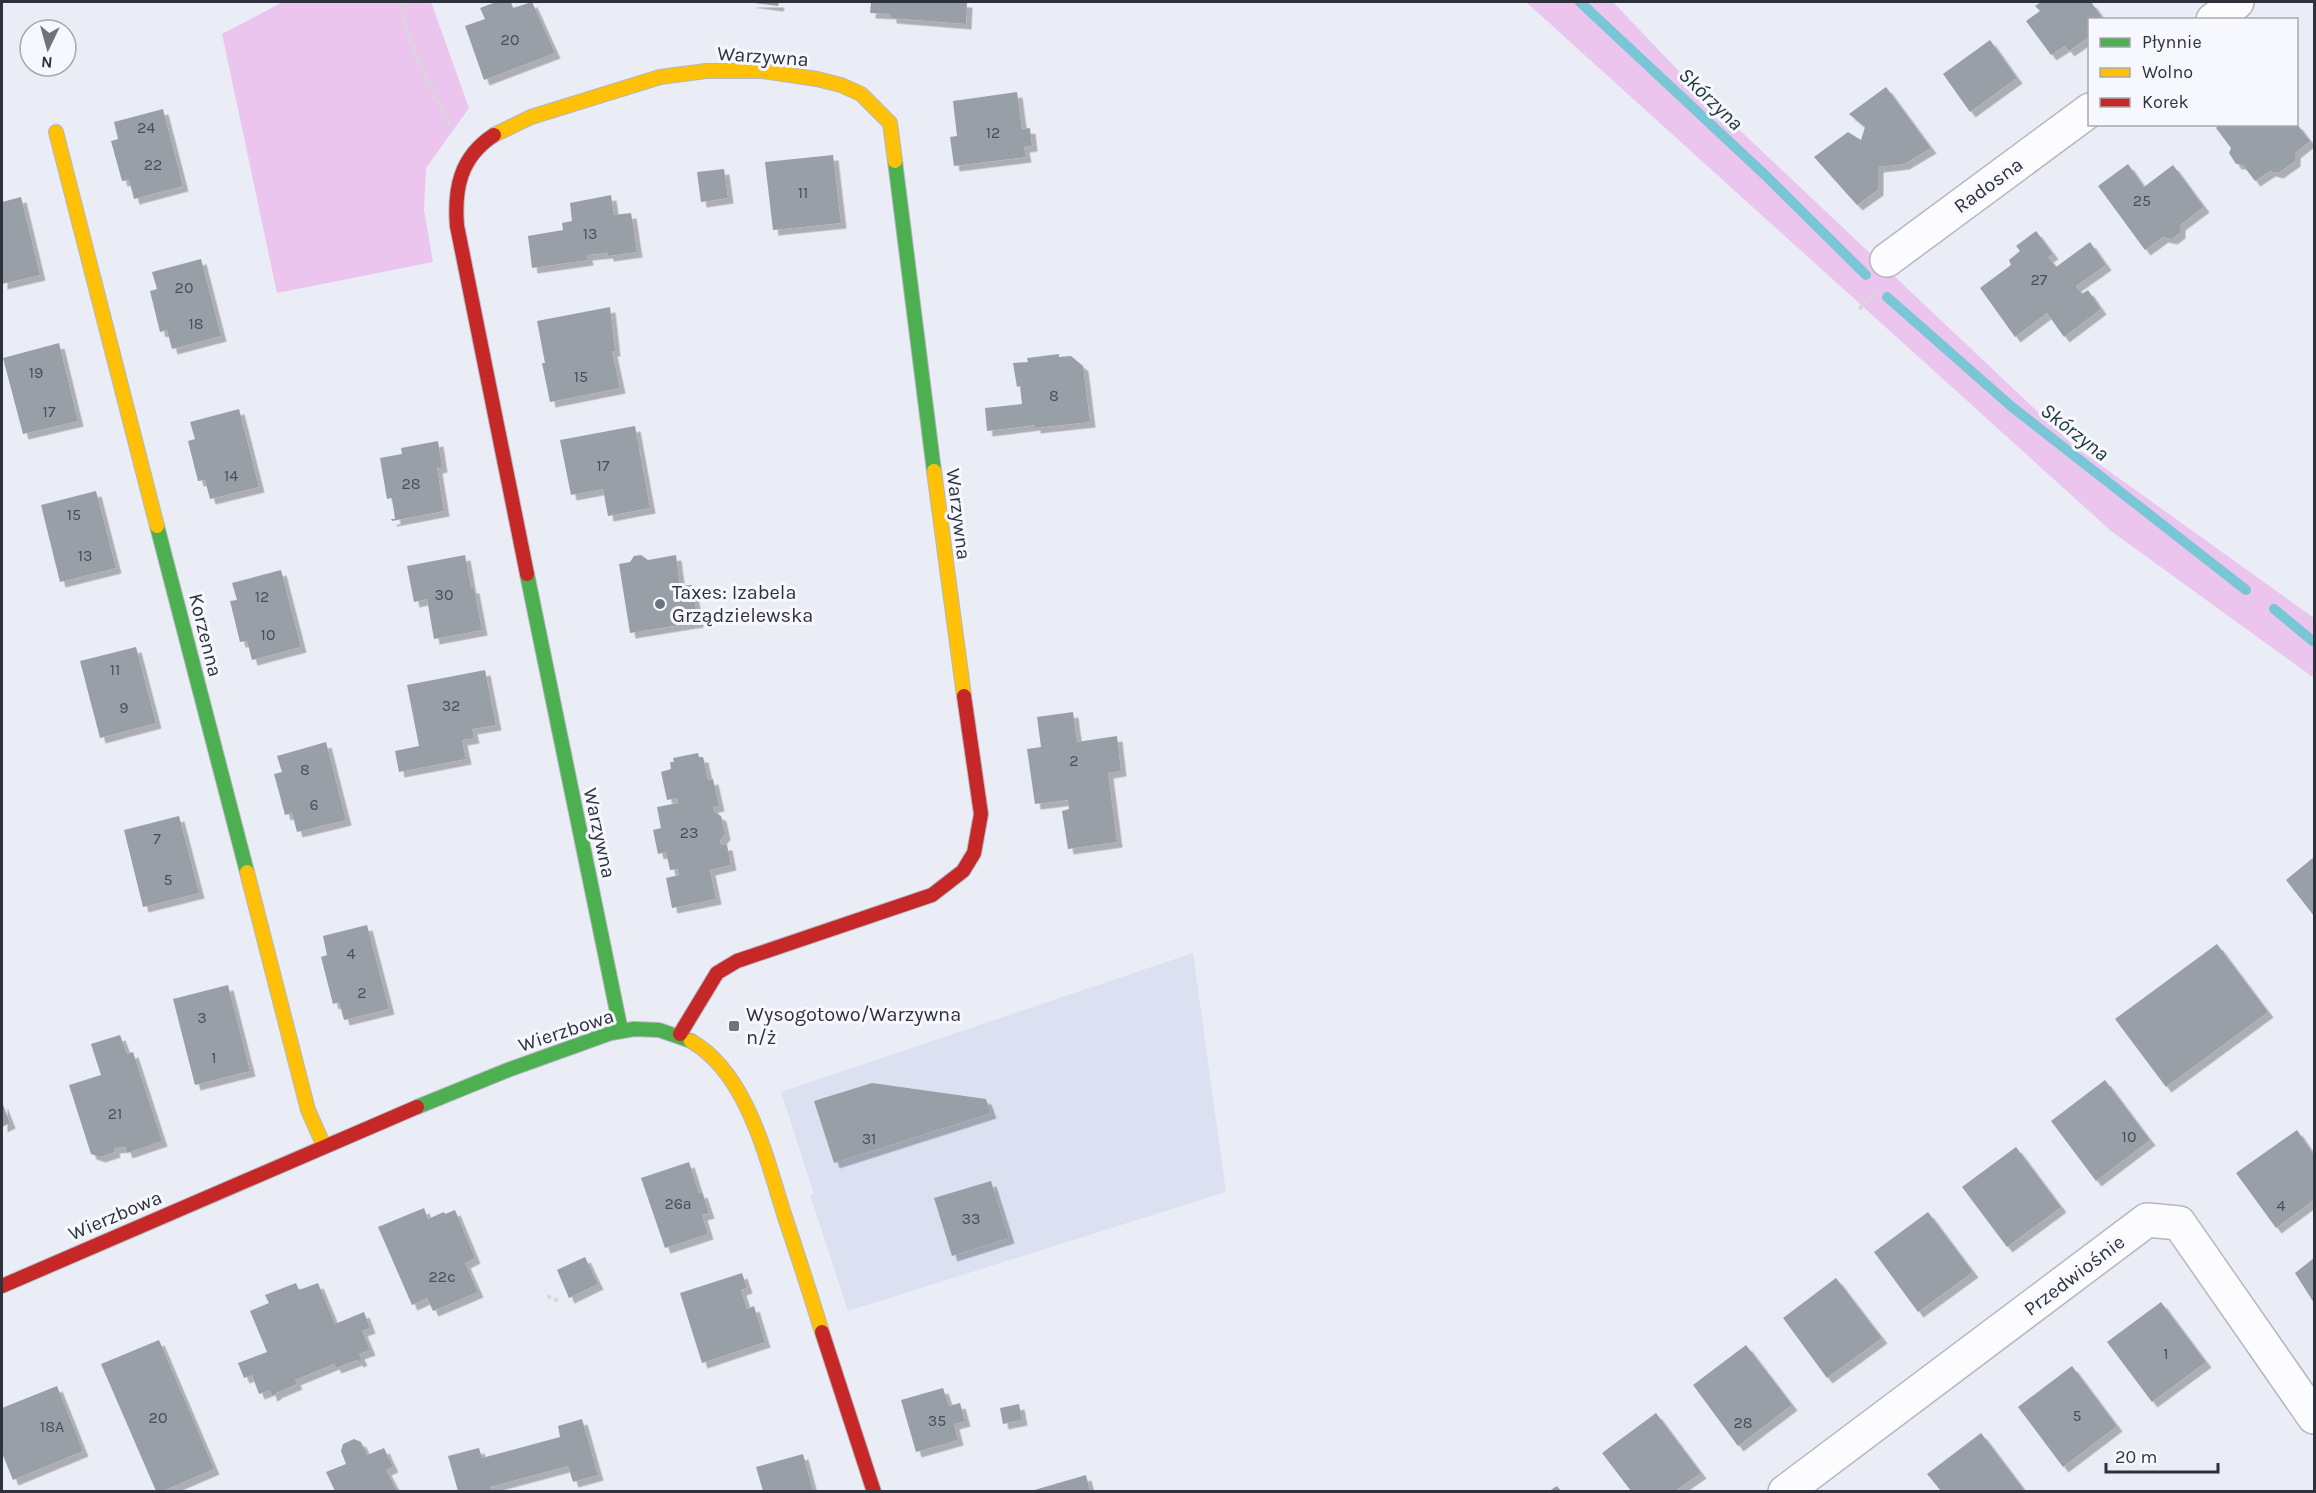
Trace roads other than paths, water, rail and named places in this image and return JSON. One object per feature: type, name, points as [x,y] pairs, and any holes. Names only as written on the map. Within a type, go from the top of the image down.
[{"type":"street","points":[[2216,18],[2237,2]]},
{"type":"street","name":"Warzywna","points":[[621,1031],[458,236],[455,195],[466,162],[490,135],[534,116],[661,77],[708,71],[756,70],[819,79],[861,94],[890,123],[954,628],[981,814],[979,840],[971,862],[961,874],[932,895],[736,960],[717,973],[680,1034]]},
{"type":"street","name":"Radosna","points":[[1887,260],[2088,111]]},
{"type":"street","name":"Korzenna","points":[[56,132],[308,1110],[324,1146]]},
{"type":"street","name":"Wierzbowa","points":[[2,1286],[485,1078],[579,1043],[621,1031],[651,1028],[680,1034],[696,1042],[712,1056],[730,1078],[744,1105],[765,1156],[812,1293],[874,1491]]},
{"type":"street","name":"Przedwiośnie","points":[[1785,1491],[2147,1220],[2179,1223],[2314,1417]]},
{"type":"waterway","name":"Skórzyna","points":[[1580,2],[1764,174],[1866,275]]},
{"type":"waterway","name":"Skórzyna","points":[[1887,297],[2012,407],[2246,590]]},
{"type":"waterway","name":"Skórzyna","points":[[2274,609],[2314,642]]},
{"type":"place","name":"Taxes: Izabela Grządzielewska","points":[[660,604]]},
{"type":"place","name":"Wysogotowo/Warzywna n/ż","points":[[734,1026]]}]
